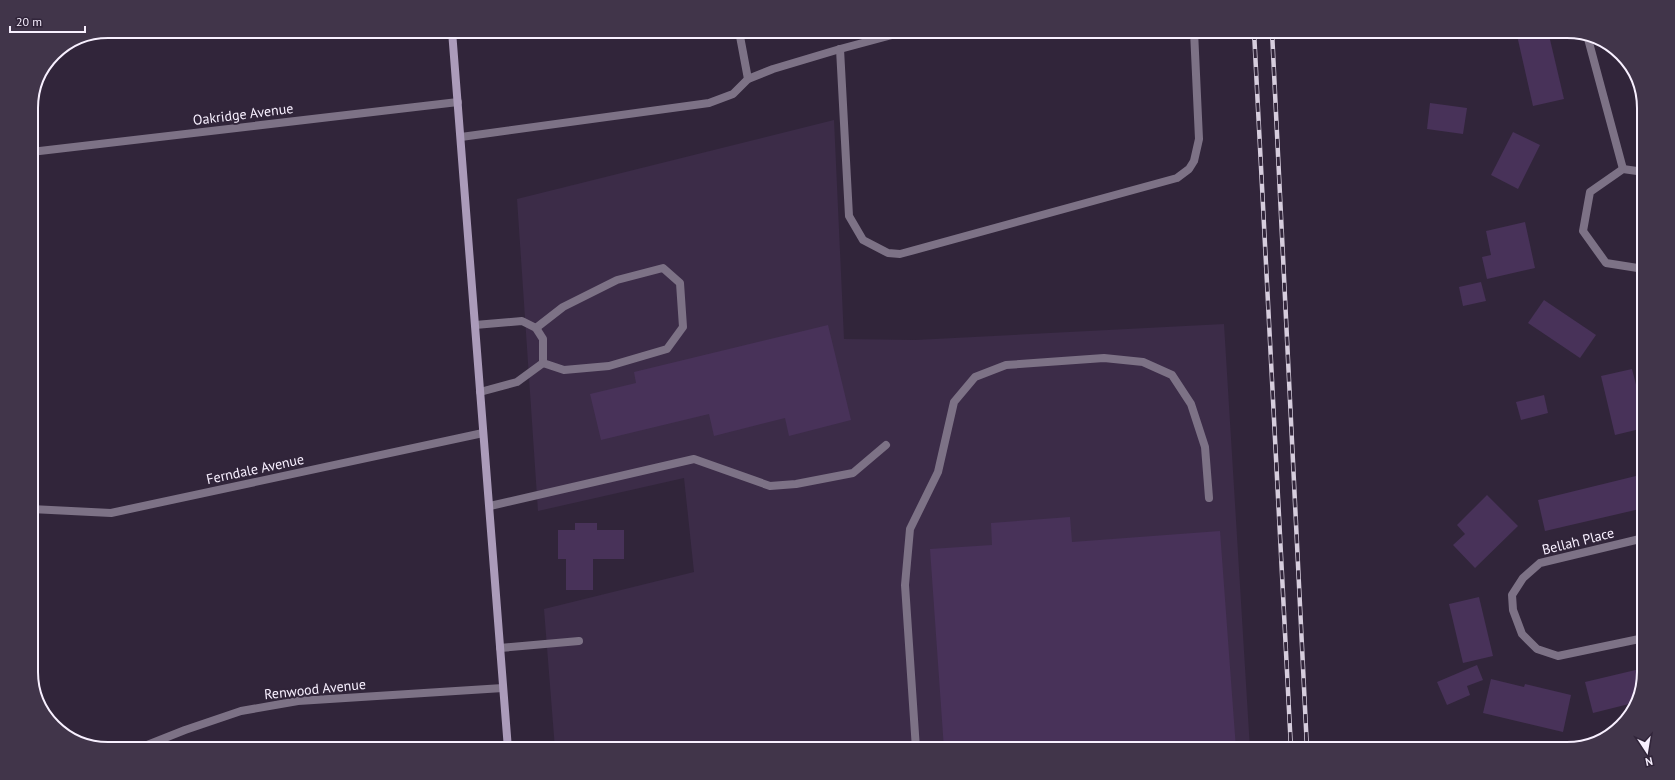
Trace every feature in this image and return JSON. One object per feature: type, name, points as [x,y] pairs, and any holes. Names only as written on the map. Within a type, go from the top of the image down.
[{"type":"main road","points":[[453,38],[507,742]]},
{"type":"street","points":[[740,38],[748,79]]},
{"type":"street","points":[[461,137],[709,103],[733,94],[748,79],[773,69],[881,38]]},
{"type":"street","points":[[840,49],[849,216],[863,240],[888,253],[900,254],[1177,178],[1189,169],[1194,161],[1199,139],[1194,38]]},
{"type":"street","points":[[1589,41],[1622,169]]},
{"type":"street","name":"Oakridge Avenue","points":[[38,151],[458,102]]},
{"type":"street","points":[[1637,171],[1622,169],[1590,192],[1583,230],[1606,263],[1637,268]]},
{"type":"street","points":[[536,328],[563,307],[617,280],[663,268],[680,283],[683,327],[667,349],[609,366],[564,370],[543,363]]},
{"type":"street","points":[[475,325],[522,321],[536,328],[543,339],[543,363]]},
{"type":"street","points":[[916,742],[905,585],[910,529],[938,472],[954,402],[975,377],[1006,365],[1104,358],[1143,362],[1172,375],[1191,404],[1204,447],[1209,498]]},
{"type":"street","points":[[480,392],[517,382],[543,363]]},
{"type":"street","name":"Ferndale Avenue","points":[[38,509],[111,513],[483,433]]},
{"type":"street","points":[[490,506],[694,459],[770,486],[796,484],[853,473],[886,445]]},
{"type":"street","name":"Bellah Place","points":[[1637,540],[1540,563],[1523,578],[1512,595],[1513,610],[1522,634],[1537,649],[1558,656],[1637,639]]},
{"type":"street","points":[[500,648],[579,641]]},
{"type":"street","name":"Renwood Avenue","points":[[155,742],[241,711],[298,701],[503,688]]},
{"type":"shaded area","points":[[834,120],[844,339],[915,340],[1224,324],[1250,742],[554,742],[544,609],[694,572],[684,478],[538,511],[517,199]]},
{"type":"building","points":[[1518,38],[1550,38],[1564,99],[1533,106]]},
{"type":"building","points":[[1430,103],[1467,108],[1463,134],[1427,129]]},
{"type":"building","points":[[1513,132],[1540,145],[1518,189],[1491,175]]},
{"type":"building","points":[[1525,222],[1535,268],[1487,279],[1482,257],[1491,255],[1486,231]]},
{"type":"building","points":[[1481,282],[1486,301],[1463,306],[1459,287]]},
{"type":"building","points":[[1544,300],[1596,335],[1580,358],[1528,323]]},
{"type":"building","points":[[828,325],[851,420],[789,436],[785,418],[714,436],[709,414],[601,440],[590,394],[636,383],[634,372]]},
{"type":"building","points":[[1632,369],[1637,389],[1637,430],[1615,435],[1601,376]]},
{"type":"building","points":[[1544,395],[1548,413],[1521,420],[1516,402]]},
{"type":"building","points":[[1637,476],[1637,510],[1545,531],[1538,500]]},
{"type":"building","points":[[1487,495],[1518,526],[1475,568],[1453,545],[1465,534],[1457,525]]},
{"type":"building","points":[[1070,517],[1072,542],[1220,531],[1235,742],[944,742],[930,549],[992,545],[991,523]]},
{"type":"building","points":[[575,523],[597,523],[597,530],[624,530],[624,559],[593,559],[593,590],[566,590],[566,559],[558,559],[558,530],[575,530]]},
{"type":"building","points":[[1479,597],[1493,656],[1463,663],[1449,604]]},
{"type":"building","points":[[1477,665],[1483,680],[1467,686],[1470,695],[1447,705],[1437,682]]},
{"type":"building","points":[[1637,670],[1636,685],[1630,704],[1593,713],[1585,682]]},
{"type":"building","points":[[1491,679],[1524,687],[1525,684],[1571,695],[1563,732],[1483,713]]},
{"type":"railway","points":[[1254,38],[1291,742]]},
{"type":"railway","points":[[1272,38],[1307,742]]}]
